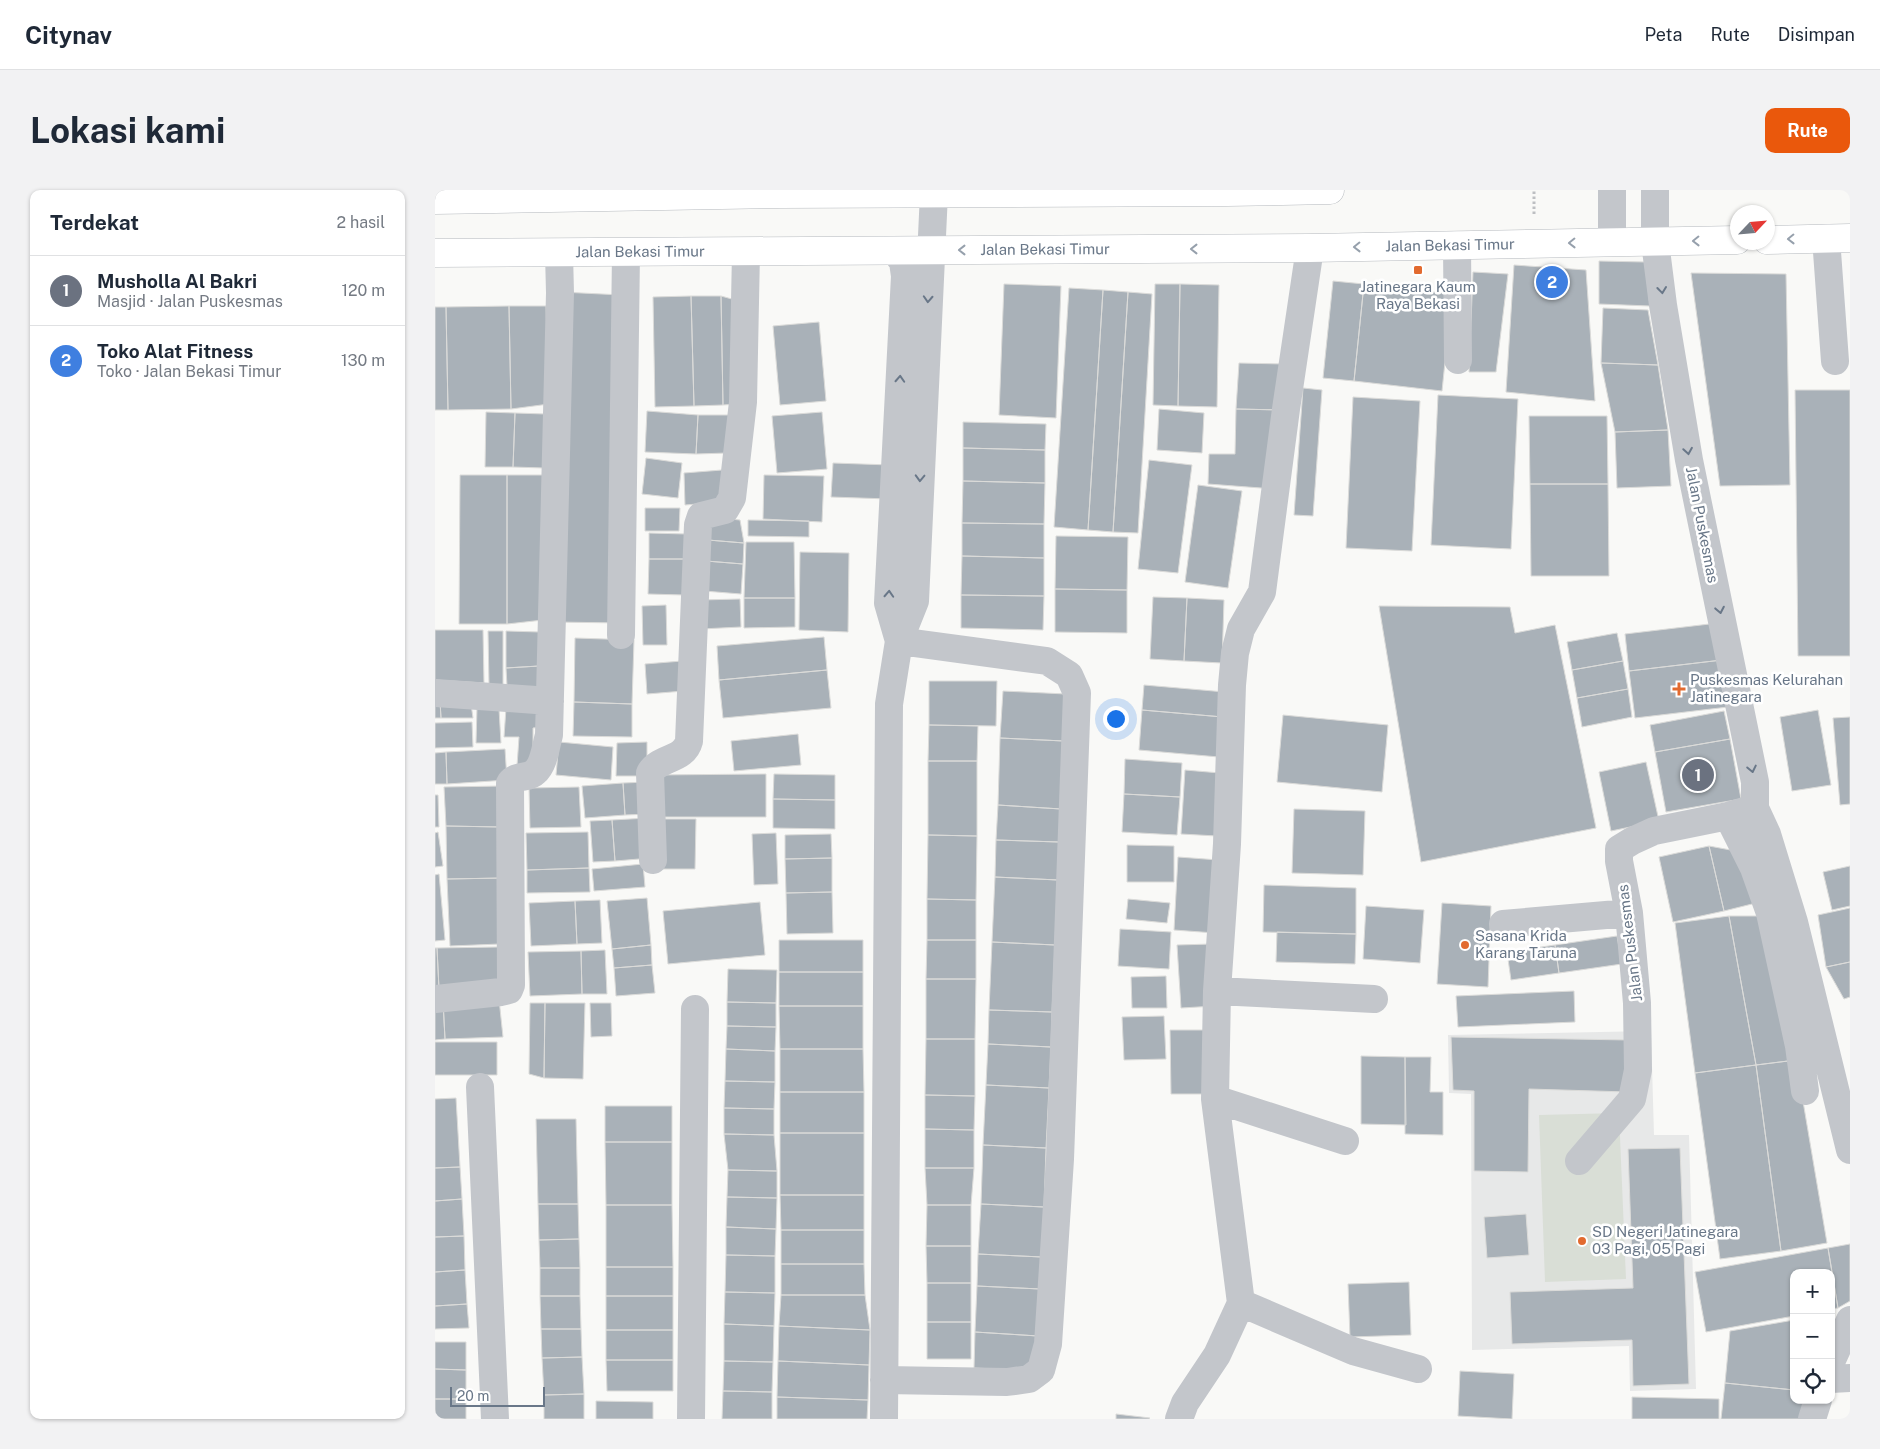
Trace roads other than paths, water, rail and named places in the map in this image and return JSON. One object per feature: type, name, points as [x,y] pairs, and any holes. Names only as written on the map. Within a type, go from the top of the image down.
[{"type":"main road","points":[[435,200],[511,194],[1330,190]]},
{"type":"main road","points":[[1775,240],[1838,238]]},
{"type":"main road","name":"Jalan Bekasi Timur","points":[[435,254],[1310,248],[1730,240]]},
{"type":"street","points":[[1612,190],[1612,242]]},
{"type":"street","name":"Jalan Puskesmas","points":[[1655,190],[1655,242],[1663,305],[1689,460],[1755,782],[1755,808],[1767,834],[1794,922],[1850,1150]]},
{"type":"street","points":[[883,1419],[889,704],[899,641],[915,601],[934,193]]},
{"type":"street","points":[[1835,361],[1838,238]]},
{"type":"street","points":[[1457,245],[1458,360]]},
{"type":"street","points":[[1179,1419],[1185,1403],[1217,1355],[1241,1303],[1215,1099],[1217,991],[1227,844],[1232,685],[1235,653],[1241,629],[1262,592],[1286,409],[1310,248]]},
{"type":"street","points":[[895,251],[903,262],[905,276],[888,603],[899,641]]},
{"type":"street","points":[[653,860],[650,773],[653,768],[687,748],[689,741],[698,525],[701,516],[725,510],[732,498],[743,402],[746,252]]},
{"type":"street","points":[[435,999],[509,990],[511,985],[511,783],[517,778],[533,774],[539,766],[549,735],[560,293],[559,253]]},
{"type":"street","points":[[621,636],[626,253]]},
{"type":"street","points":[[884,1380],[1007,1382],[1029,1380],[1041,1370],[1048,1344],[1060,1160],[1077,693],[1069,675],[1047,661],[899,641]]},
{"type":"street","points":[[435,693],[550,701]]},
{"type":"street","name":"Jalan Puskesmas","points":[[1579,1161],[1632,1099],[1638,1070],[1637,1004],[1629,913],[1619,861],[1619,849],[1654,831],[1728,816],[1755,808]]},
{"type":"street","points":[[1728,816],[1754,868],[1771,913],[1799,1046],[1805,1091]]},
{"type":"street","points":[[1503,924],[1629,913]]},
{"type":"street","points":[[1217,991],[1375,999]]},
{"type":"street","points":[[691,1419],[695,1009]]},
{"type":"street","points":[[480,1087],[495,1419]]},
{"type":"street","points":[[1215,1099],[1345,1141]]},
{"type":"street","points":[[1241,1303],[1353,1351],[1418,1369]]},
{"type":"street","points":[[1832,1359],[1850,1320]]},
{"type":"street","points":[[1835,1379],[1850,1378]]},
{"type":"street","points":[[1812,1419],[1817,1404]]},
{"type":"place","name":"Jatinegara Kaum Raya Bekasi","points":[[1418,270]]},
{"type":"place","name":"Toko Alat Fitness","points":[[1552,282]]},
{"type":"place","name":"Puskesmas Kelurahan Jatinegara","points":[[1679,689]]},
{"type":"place","name":"Musholla Al Bakri","points":[[1698,775]]},
{"type":"place","name":"Sasana Krida Karang Taruna","points":[[1465,945]]},
{"type":"place","name":"SD Negeri Jatinegara 03 Pagi, 05 Pagi","points":[[1582,1241]]}]
